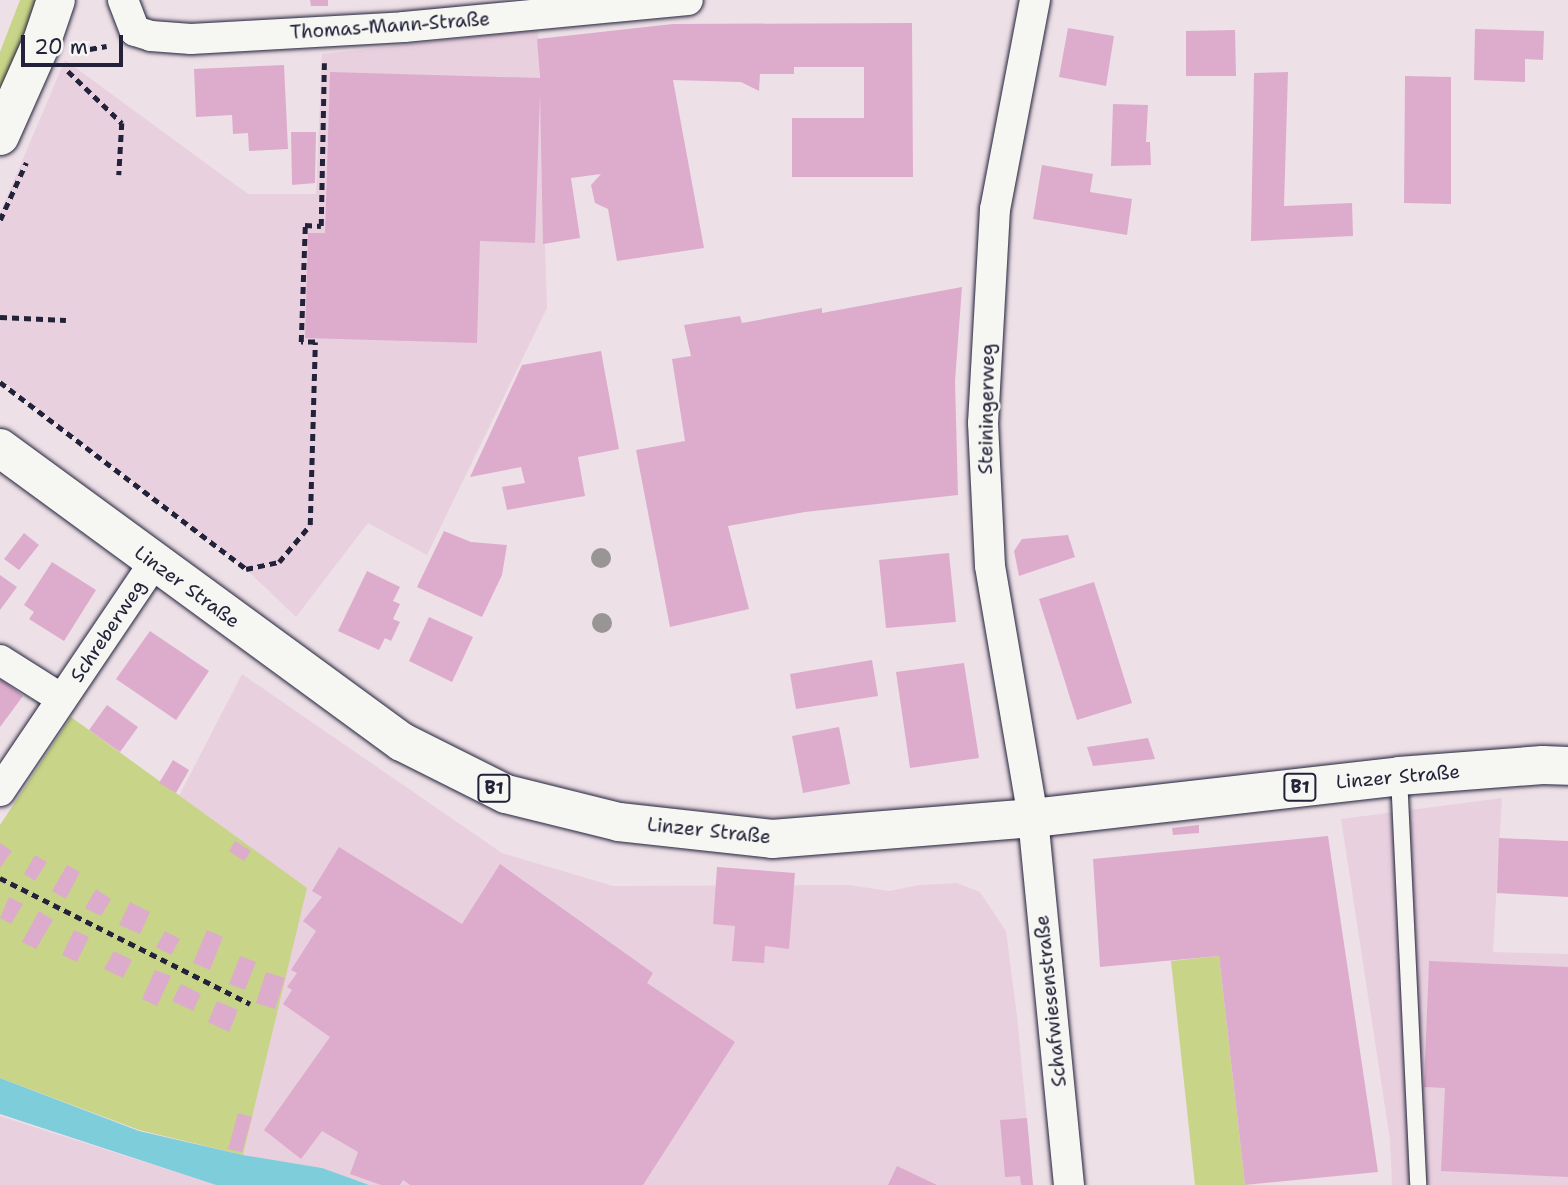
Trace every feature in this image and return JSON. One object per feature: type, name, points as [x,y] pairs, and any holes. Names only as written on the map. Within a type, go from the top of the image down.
[{"type":"main road","points":[[0,136],[41,44],[56,0]]},
{"type":"main road","name":"Linzer Straße","points":[[0,448],[402,742],[506,794],[619,822],[772,839],[1033,818],[1399,776],[1543,765],[1568,766]]},
{"type":"street","name":"Thomas-Mann-Straße","points":[[123,0],[135,31],[151,36],[191,39],[404,27],[688,0]]},
{"type":"street","name":"Steiningerweg","points":[[1033,818],[990,566],[983,422],[995,209],[1035,0]]},
{"type":"street","name":"Schreberweg","points":[[0,791],[154,563]]},
{"type":"street","name":"Schreberweg","points":[[0,660],[62,699]]},
{"type":"street","name":"Schafwiesenstraße","points":[[1033,818],[1069,1185]]},
{"type":"lane","points":[[1399,776],[1418,1185]]},
{"type":"path","points":[[0,382],[246,569],[279,562],[310,526],[315,342],[301,342],[305,225],[321,226],[325,32]]},
{"type":"path","points":[[65,68],[122,123],[119,175]]},
{"type":"path","points":[[0,317],[66,320]]},
{"type":"path","points":[[0,878],[250,1004]]},
{"type":"shaded area","points":[[538,30],[547,308],[427,555],[368,523],[296,617],[246,569],[0,379],[0,213],[65,60],[248,194],[316,194],[322,54]]},
{"type":"shaded area","points":[[242,674],[502,853],[613,886],[849,885],[889,891],[919,885],[957,883],[980,892],[1006,931],[1033,1185],[318,1185],[322,1168],[243,1155],[306,889],[179,796]]},
{"type":"shaded area","points":[[1502,798],[1493,952],[1568,954],[1568,1185],[1392,1185],[1390,1140],[1341,819]]},
{"type":"shaded area","points":[[0,1116],[22,1123],[216,1185],[0,1185]]},
{"type":"green space","points":[[20,0],[38,0],[0,93],[0,52]]},
{"type":"green space","points":[[71,717],[307,888],[243,1155],[139,1130],[0,1078],[0,825]]},
{"type":"green space","points":[[1219,956],[1245,1185],[1195,1185],[1171,961]]},
{"type":"water","points":[[0,1078],[139,1131],[243,1155],[322,1168],[369,1185],[216,1185],[0,1114]]},
{"type":"building","points":[[310,0],[328,0],[328,6],[311,6]]},
{"type":"building","points":[[912,23],[913,177],[792,177],[792,118],[864,118],[864,67],[794,67],[794,74],[760,74],[759,91],[741,82],[673,80],[704,248],[617,261],[608,209],[595,203],[591,185],[601,174],[571,178],[580,238],[543,244],[540,94],[535,243],[480,241],[477,343],[305,338],[308,233],[325,233],[330,72],[540,78],[537,39],[673,24]]},
{"type":"building","points":[[1068,28],[1114,36],[1106,86],[1059,77]]},
{"type":"building","points":[[1475,29],[1544,31],[1543,60],[1525,59],[1525,82],[1474,80]]},
{"type":"building","points":[[1235,30],[1236,76],[1186,76],[1186,31]]},
{"type":"building","points":[[284,65],[288,149],[249,151],[248,133],[233,134],[232,115],[196,117],[194,69]]},
{"type":"building","points":[[1288,72],[1284,206],[1352,203],[1353,236],[1251,241],[1254,73]]},
{"type":"building","points":[[1405,76],[1451,77],[1451,204],[1404,203]]},
{"type":"building","points":[[1113,104],[1148,105],[1146,142],[1150,142],[1151,165],[1111,166]]},
{"type":"building","points":[[291,132],[316,132],[315,183],[292,185]]},
{"type":"building","points":[[1042,165],[1093,174],[1090,192],[1132,199],[1127,235],[1033,219]]},
{"type":"building","points":[[962,287],[955,381],[958,495],[805,512],[728,526],[749,609],[670,627],[636,450],[685,441],[672,359],[691,356],[684,325],[740,316],[742,323],[822,308],[822,313]]},
{"type":"building","points":[[601,351],[619,449],[578,457],[585,496],[507,510],[502,487],[525,483],[521,467],[470,477],[522,365]]},
{"type":"building","points":[[444,531],[471,542],[507,545],[502,575],[482,617],[417,587]]},
{"type":"building","points":[[24,533],[39,545],[19,570],[4,559]]},
{"type":"building","points":[[1068,535],[1075,557],[1019,576],[1014,551],[1022,539]]},
{"type":"building","points":[[949,553],[956,622],[886,628],[879,560]]},
{"type":"building","points":[[52,562],[96,590],[64,641],[29,619],[34,612],[24,605]]},
{"type":"building","points":[[367,571],[400,587],[393,601],[400,604],[393,619],[400,622],[391,641],[385,638],[379,650],[338,631]]},
{"type":"building","points":[[0,575],[17,587],[0,610]]},
{"type":"building","points":[[1094,582],[1132,703],[1077,720],[1039,599]]},
{"type":"building","points":[[429,617],[473,637],[452,682],[409,661]]},
{"type":"building","points":[[150,631],[209,671],[176,720],[116,679]]},
{"type":"building","points":[[872,660],[878,696],[796,709],[790,674]]},
{"type":"building","points":[[964,663],[979,758],[910,768],[896,672]]},
{"type":"building","points":[[0,679],[23,696],[0,727]]},
{"type":"building","points":[[107,705],[138,727],[120,752],[89,730]]},
{"type":"building","points":[[839,727],[850,784],[803,793],[792,736]]},
{"type":"building","points":[[1148,738],[1155,759],[1093,766],[1087,747]]},
{"type":"building","points":[[173,760],[189,770],[176,793],[159,783]]},
{"type":"building","points":[[1199,825],[1199,833],[1173,835],[1172,828]]},
{"type":"building","points":[[1328,836],[1378,1172],[1245,1185],[1219,956],[1100,967],[1093,859]]},
{"type":"building","points":[[1499,838],[1568,841],[1568,897],[1497,893]]},
{"type":"building","points":[[235,841],[251,851],[244,861],[229,851]]},
{"type":"building","points":[[0,843],[12,851],[0,868]]},
{"type":"building","points":[[339,847],[462,924],[500,864],[653,973],[647,983],[735,1042],[643,1185],[410,1185],[403,1180],[400,1185],[381,1185],[350,1174],[358,1152],[322,1131],[301,1159],[264,1130],[330,1037],[283,1004],[292,990],[287,987],[297,973],[291,970],[316,931],[303,921],[322,897],[312,891]]},
{"type":"building","points":[[35,855],[47,862],[35,881],[24,874]]},
{"type":"building","points":[[67,865],[80,872],[66,899],[52,891]]},
{"type":"building","points":[[717,867],[795,873],[789,949],[765,946],[764,963],[732,961],[735,926],[713,924]]},
{"type":"building","points":[[96,889],[111,899],[101,916],[85,908]]},
{"type":"building","points":[[9,897],[23,904],[11,924],[0,918]]},
{"type":"building","points":[[130,902],[150,912],[140,934],[119,925]]},
{"type":"building","points":[[39,911],[53,920],[36,949],[22,942]]},
{"type":"building","points":[[74,930],[89,937],[77,962],[62,955]]},
{"type":"building","points":[[207,930],[223,937],[210,970],[193,963]]},
{"type":"building","points":[[165,931],[180,939],[171,955],[156,947]]},
{"type":"building","points":[[114,951],[132,960],[123,978],[104,969]]},
{"type":"building","points":[[240,956],[256,962],[245,990],[229,984]]},
{"type":"building","points":[[1429,961],[1568,967],[1568,1177],[1441,1171],[1445,1088],[1424,1087]]},
{"type":"building","points":[[155,970],[171,976],[157,1006],[142,999]]},
{"type":"building","points":[[266,972],[285,978],[275,1009],[256,1003]]},
{"type":"building","points":[[181,984],[201,994],[193,1011],[172,1001]]},
{"type":"building","points":[[217,1001],[238,1010],[229,1032],[208,1022]]},
{"type":"building","points":[[238,1113],[252,1117],[242,1152],[228,1149]]},
{"type":"building","points":[[1027,1118],[1033,1185],[1021,1185],[1020,1176],[1005,1177],[1000,1120]]},
{"type":"building","points":[[897,1166],[937,1185],[888,1185]]}]
